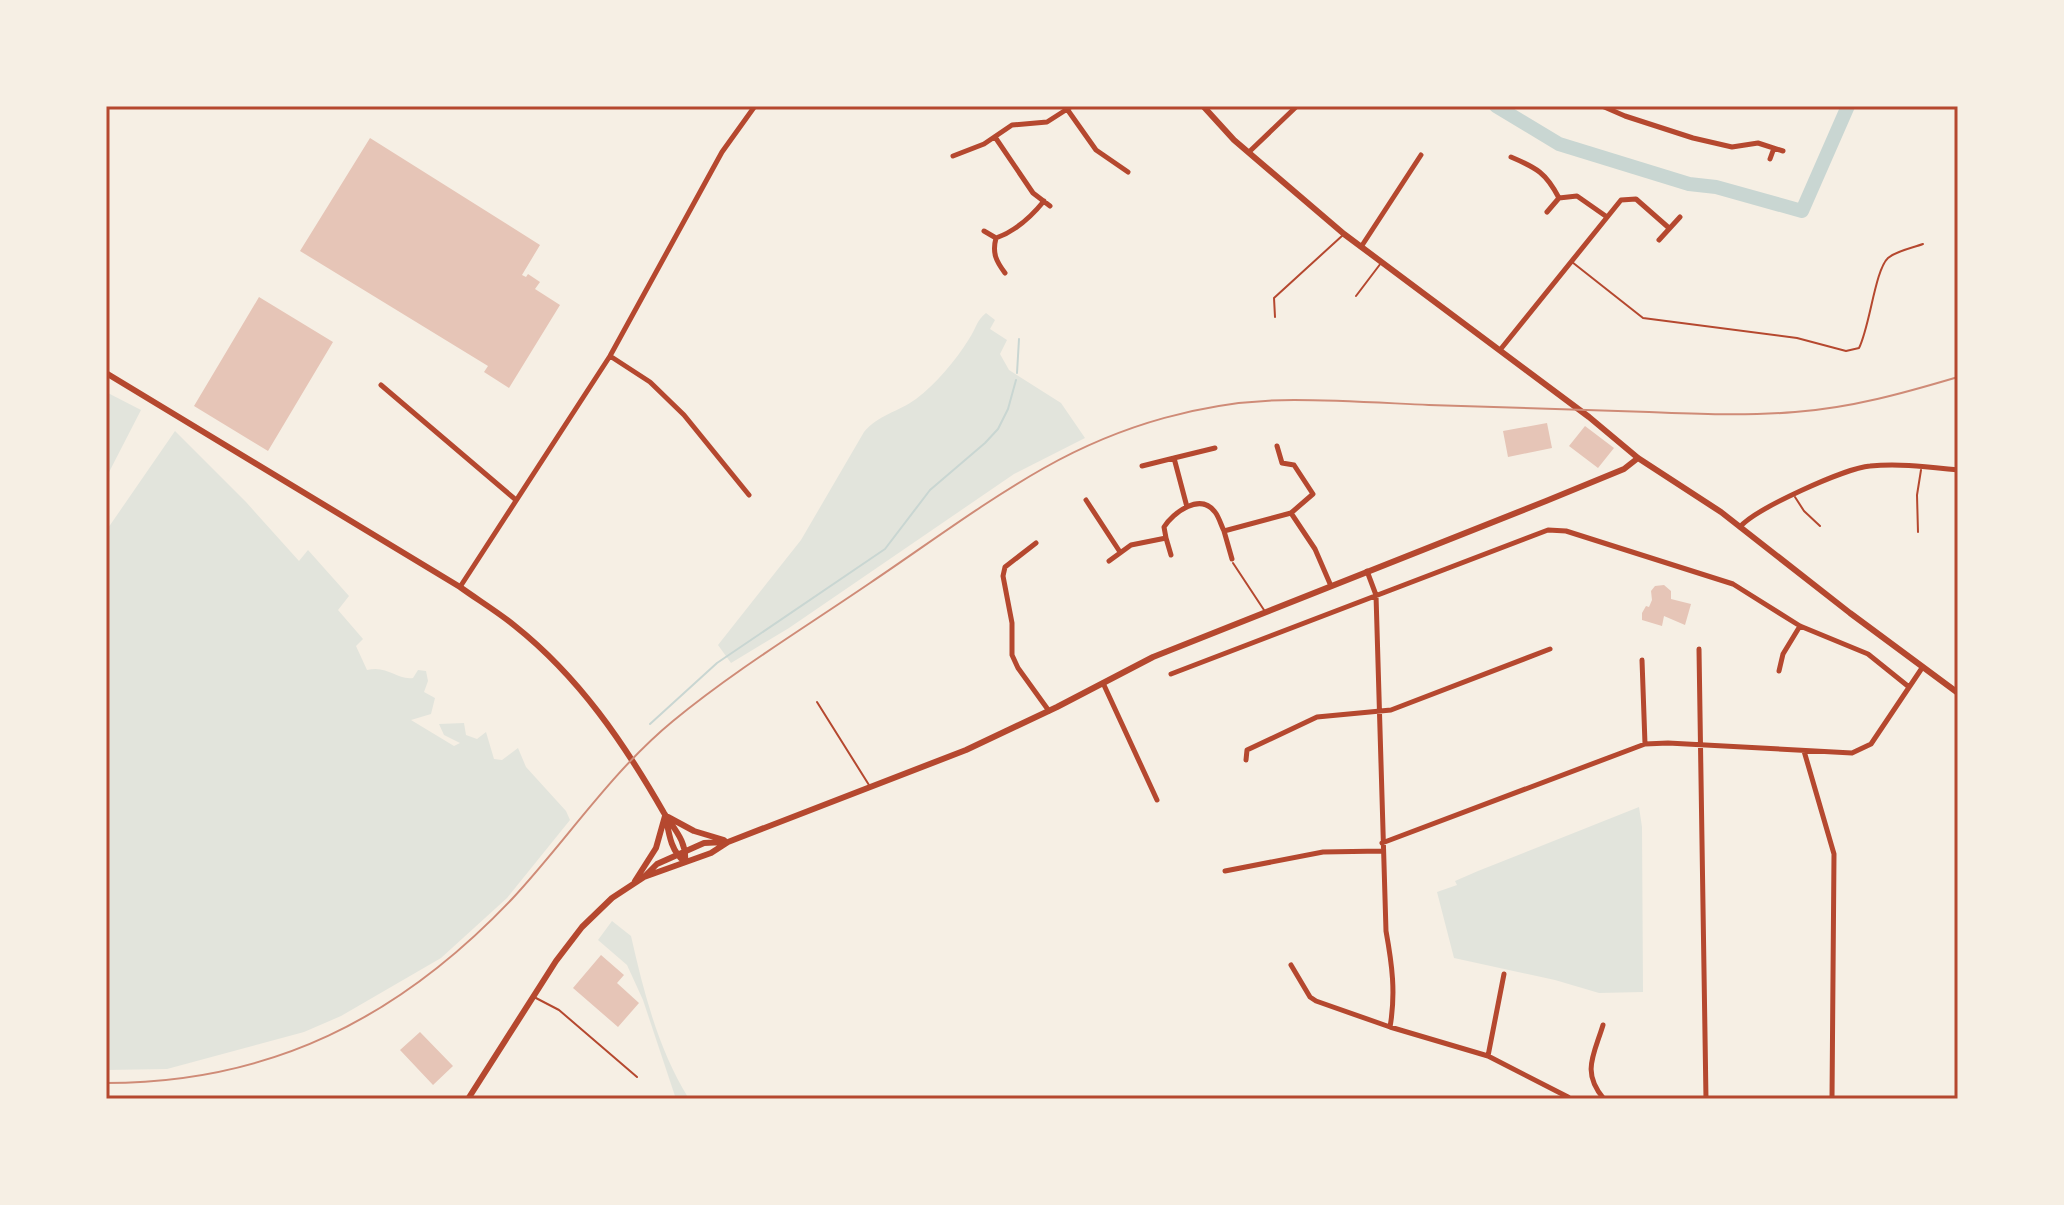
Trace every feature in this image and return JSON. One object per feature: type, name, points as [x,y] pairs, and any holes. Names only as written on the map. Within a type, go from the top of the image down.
[{"type":"main road","points":[[1203,106],[1234,140],[1344,234],[1610,432],[1638,458],[1682,484],[1958,693]]},
{"type":"main road","points":[[106,373],[460,587],[514,625],[582,691],[624,744],[665,815],[678,831],[685,851],[685,862]]},
{"type":"main road","points":[[468,1099],[533,996],[582,927],[612,898],[644,877],[711,853],[728,842],[869,785],[966,750],[1153,657],[1624,469],[1638,458]]},
{"type":"main road","points":[[665,815],[694,831],[728,842]]},
{"type":"main road","points":[[665,815],[676,855],[685,862]]},
{"type":"main road","points":[[633,884],[656,848],[665,815]]},
{"type":"main road","points":[[644,877],[657,864],[704,843],[728,842]]},
{"type":"street","points":[[460,587],[610,356],[722,152],[755,106]]},
{"type":"street","points":[[1249,152],[1297,106]]},
{"type":"street","points":[[1602,106],[1693,138],[1732,147],[1758,143],[1783,151]]},
{"type":"street","points":[[953,156],[984,144],[1012,125],[1047,122],[1070,108],[1096,150],[1128,172]]},
{"type":"street","points":[[995,137],[1033,193],[1050,206]]},
{"type":"street","points":[[1770,159],[1774,148]]},
{"type":"street","points":[[1361,247],[1421,155]]},
{"type":"street","points":[[1511,157],[1533,166],[1549,179],[1559,198]]},
{"type":"street","points":[[1547,212],[1559,198],[1577,196],[1607,217]]},
{"type":"street","points":[[1500,350],[1621,200],[1636,199],[1669,228]]},
{"type":"street","points":[[996,238],[1033,215],[1044,201]]},
{"type":"street","points":[[1659,240],[1680,217]]},
{"type":"street","points":[[984,231],[996,238]]},
{"type":"street","points":[[996,238],[993,248],[996,261],[1005,273]]},
{"type":"street","points":[[610,356],[650,382],[684,415],[749,495]]},
{"type":"street","points":[[381,385],[516,500]]},
{"type":"street","points":[[1224,531],[1291,513],[1313,494],[1294,465],[1282,463],[1277,446]]},
{"type":"street","points":[[1142,466],[1215,448]]},
{"type":"street","points":[[1174,458],[1187,507]]},
{"type":"street","points":[[1740,527],[1747,519],[1794,495],[1866,466],[1958,470]]},
{"type":"street","points":[[1086,500],[1120,552]]},
{"type":"street","points":[[1171,555],[1164,527],[1173,513],[1200,504],[1215,512],[1232,559]]},
{"type":"street","points":[[1291,513],[1315,549],[1331,586]]},
{"type":"street","points":[[1171,674],[1548,530],[1566,531],[1733,584],[1800,626],[1868,654],[1909,687]]},
{"type":"street","points":[[1109,561],[1131,545],[1166,538]]},
{"type":"street","points":[[1036,543],[1005,567],[1003,576],[1012,623],[1012,655],[1049,711]]},
{"type":"street","points":[[1367,571],[1376,595],[1382,851],[1386,931],[1394,993],[1390,1027]]},
{"type":"street","points":[[1779,671],[1783,654],[1800,626]]},
{"type":"street","points":[[1246,760],[1247,750],[1317,717],[1391,710],[1550,649]]},
{"type":"street","points":[[1699,649],[1706,1099]]},
{"type":"street","points":[[1642,660],[1645,744]]},
{"type":"street","points":[[1382,843],[1645,744],[1852,753],[1871,744],[1922,668]]},
{"type":"street","points":[[1103,683],[1157,800]]},
{"type":"street","points":[[1804,751],[1834,854],[1832,1099]]},
{"type":"street","points":[[1225,871],[1323,852],[1382,851]]},
{"type":"street","points":[[1291,965],[1310,997],[1316,1001],[1488,1056],[1568,1097]]},
{"type":"street","points":[[1488,1056],[1504,974]]},
{"type":"street","points":[[1603,1025],[1589,1069],[1591,1079],[1604,1099]]},
{"type":"lane","points":[[1275,317],[1274,298],[1344,234]]},
{"type":"lane","points":[[1570,261],[1643,318],[1797,338],[1846,351],[1859,348],[1865,336],[1884,264],[1893,255],[1923,244]]},
{"type":"lane","points":[[1356,296],[1382,262]]},
{"type":"lane","points":[[1918,532],[1917,495],[1921,467]]},
{"type":"lane","points":[[1794,495],[1804,511],[1820,526]]},
{"type":"lane","points":[[1232,559],[1234,567],[1265,611]]},
{"type":"lane","points":[[817,702],[869,785]]},
{"type":"lane","points":[[533,996],[559,1010],[637,1077]]},
{"type":"shaded area","points":[[986,313],[995,320],[990,329],[1007,340],[1000,354],[1009,370],[1061,403],[1085,438],[1014,474],[789,628],[731,663],[718,645],[801,540],[864,432],[931,386],[958,355]]},
{"type":"shaded area","points":[[106,392],[141,410],[106,478]]},
{"type":"shaded area","points":[[175,431],[299,561],[308,550],[349,596],[338,610],[363,639],[356,646],[367,670],[381,669],[407,678],[413,678],[418,670],[426,671],[428,681],[424,692],[435,698],[431,714],[411,720],[454,746],[460,743],[444,735],[439,724],[464,723],[466,735],[477,739],[486,732],[494,759],[502,760],[518,748],[526,767],[566,811],[570,820],[507,898],[441,958],[341,1016],[304,1032],[167,1069],[106,1070],[106,531]]},
{"type":"shaded area","points":[[1639,807],[1642,827],[1643,992],[1599,993],[1454,958],[1437,892],[1457,885],[1455,881],[1478,871]]},
{"type":"shaded area","points":[[612,921],[631,936],[660,1040],[689,1099],[676,1099],[643,1000],[627,965],[598,940]]},
{"type":"building","points":[[370,138],[540,245],[522,275],[526,277],[528,274],[540,282],[535,289],[560,305],[509,388],[484,372],[488,366],[300,251]]},
{"type":"building","points":[[259,297],[333,342],[268,451],[194,406]]},
{"type":"building","points":[[1547,423],[1552,448],[1508,457],[1503,431]]},
{"type":"building","points":[[1585,426],[1614,448],[1598,468],[1569,446]]},
{"type":"building","points":[[1664,585],[1671,591],[1671,599],[1691,604],[1685,625],[1664,616],[1662,626],[1642,620],[1642,613],[1652,600],[1651,591],[1655,586]]},
{"type":"building","points":[[601,955],[624,975],[617,983],[639,1003],[618,1027],[573,988]]},
{"type":"building","points":[[420,1032],[453,1066],[433,1085],[400,1050]]},
{"type":"waterway","points":[[1496,106],[1559,144],[1689,184],[1716,187],[1802,211],[1848,106]]},
{"type":"waterway","points":[[1017,373],[1019,339]]},
{"type":"waterway","points":[[650,724],[717,663],[885,549],[930,490],[998,429],[1008,409],[1016,380]]},
{"type":"railway","points":[[106,1083],[166,1080],[223,1071],[277,1056],[328,1036],[377,1010],[424,978],[469,941],[532,877],[629,762],[697,702],[1000,495],[1044,468],[1103,439],[1196,410],[1261,401],[1345,401],[1703,414],[1777,413],[1857,403],[1958,377]]}]
